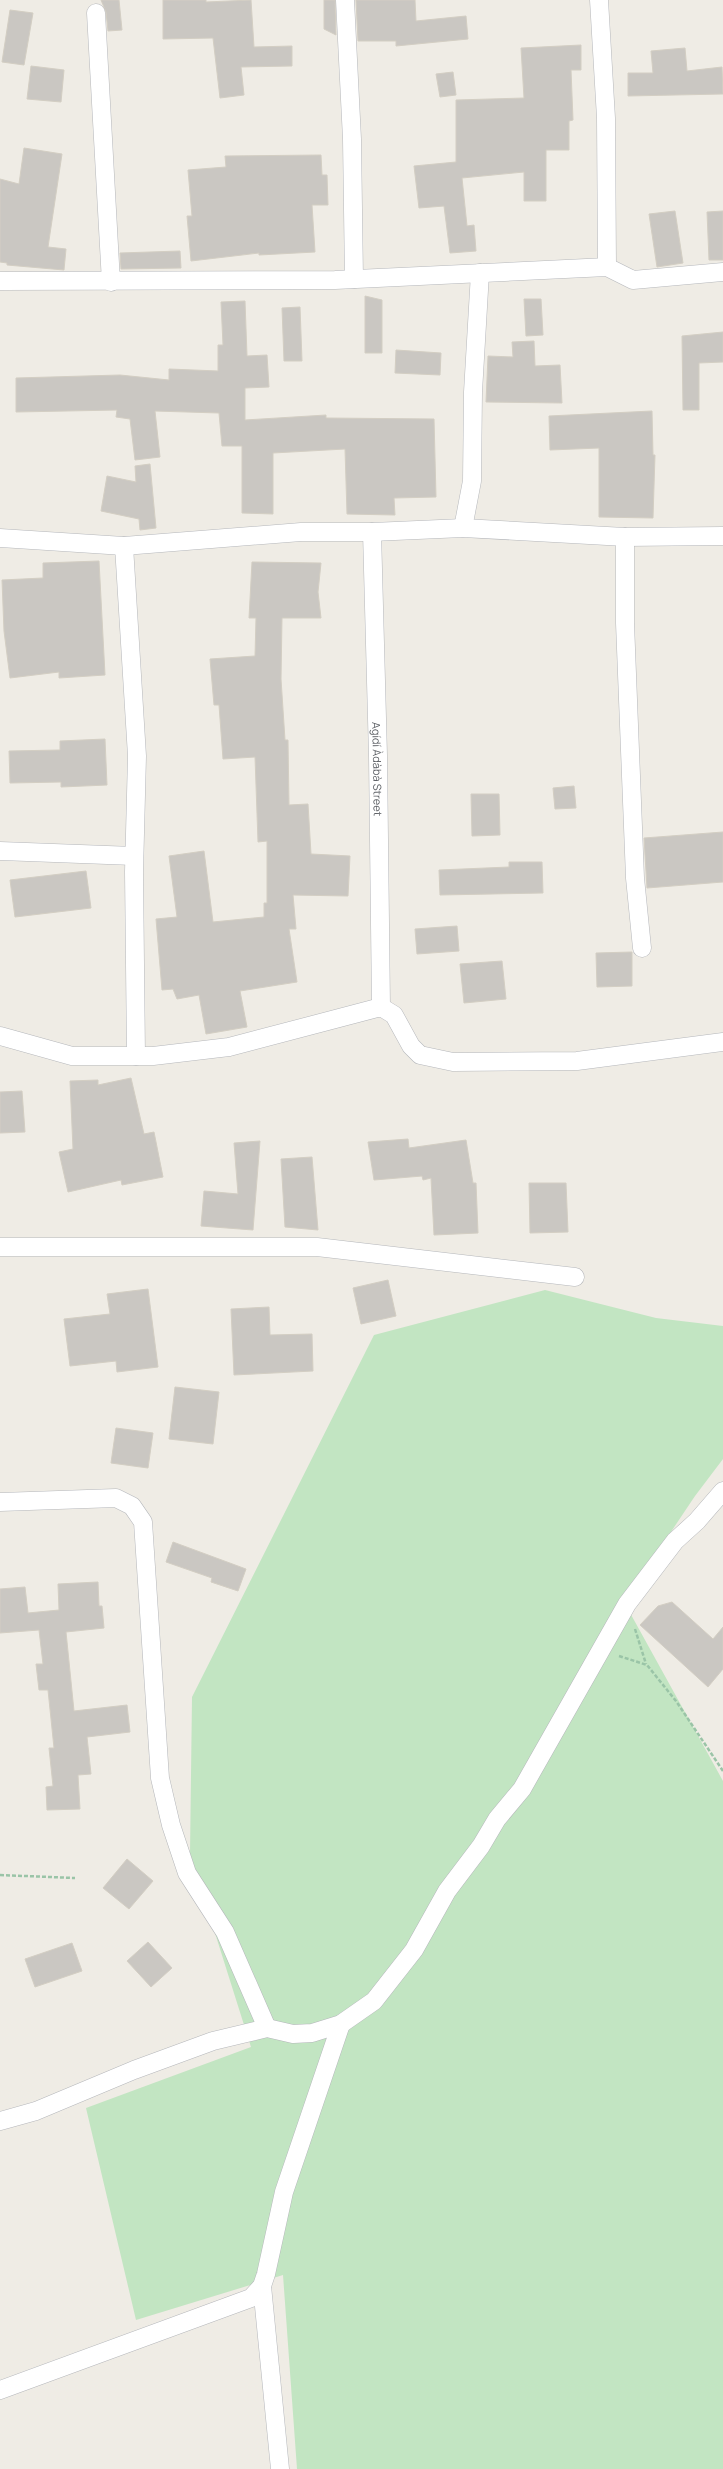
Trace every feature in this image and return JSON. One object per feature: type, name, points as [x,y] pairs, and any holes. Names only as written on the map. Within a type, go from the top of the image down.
[{"type":"street","points":[[345,0],[352,140],[354,279]]},
{"type":"street","points":[[599,0],[606,118],[607,267]]},
{"type":"street","points":[[96,14],[111,282]]},
{"type":"street","points":[[0,282],[354,279],[607,267],[633,280],[723,272]]},
{"type":"street","points":[[463,528],[472,481],[472,392],[480,273]]},
{"type":"street","points":[[0,538],[124,546],[301,532],[372,532],[463,528],[625,537],[723,536]]},
{"type":"street","name":"Agídí Àdàbà Street","points":[[372,532],[378,756],[382,1007]]},
{"type":"street","points":[[625,537],[625,623],[635,878],[642,948]]},
{"type":"street","points":[[124,546],[137,756],[134,856],[136,1056]]},
{"type":"street","points":[[0,851],[134,856]]},
{"type":"street","points":[[0,1036],[72,1056],[136,1056],[229,1047],[382,1007],[394,1016],[411,1046],[420,1055],[453,1062],[577,1061],[723,1042]]},
{"type":"street","points":[[0,1247],[317,1247],[575,1277]]},
{"type":"street","points":[[0,2121],[36,2111],[134,2070],[213,2041],[267,2028],[299,2034],[312,2033],[341,2024],[374,2001],[414,1950],[447,1891],[481,1846],[497,1819],[522,1789],[540,1760],[552,1733],[598,1658],[627,1604],[675,1540],[697,1521],[723,1491]]},
{"type":"street","points":[[0,1502],[116,1498],[132,1506],[143,1522],[160,1778],[171,1825],[187,1873],[225,1932],[267,2028]]},
{"type":"street","points":[[280,2469],[262,2286],[284,2192],[341,2024]]},
{"type":"street","points":[[0,2390],[251,2298],[262,2286]]},
{"type":"path","points":[[627,1604],[647,1665],[676,1701],[723,1771]]},
{"type":"path","points":[[598,1658],[620,1656],[647,1665]]},
{"type":"path","points":[[0,1875],[75,1878]]},
{"type":"green space","points":[[545,1290],[656,1318],[723,1326],[723,1459],[695,1496],[624,1602],[723,1781],[723,2469],[297,2469],[283,2275],[136,2320],[86,2108],[251,2047],[190,1854],[192,1697],[374,1335]]},
{"type":"building","points":[[101,0],[119,0],[122,30],[108,31],[106,12]]},
{"type":"building","points":[[163,0],[206,0],[206,2],[251,0],[254,47],[292,46],[292,66],[241,67],[244,95],[220,98],[213,38],[163,39]]},
{"type":"building","points":[[324,0],[335,0],[336,35],[324,29]]},
{"type":"building","points":[[356,0],[415,0],[416,21],[466,16],[468,39],[396,46],[396,41],[358,41]]},
{"type":"building","points":[[10,10],[33,13],[24,65],[2,62]]},
{"type":"building","points":[[581,45],[581,70],[571,70],[573,120],[569,121],[569,150],[546,150],[546,201],[524,201],[524,172],[462,178],[467,226],[474,225],[476,251],[450,253],[444,206],[419,208],[414,166],[456,162],[456,100],[524,98],[521,48]]},
{"type":"building","points":[[685,48],[687,71],[722,67],[723,94],[628,96],[628,73],[653,73],[651,51]]},
{"type":"building","points":[[31,66],[64,70],[61,102],[27,99]]},
{"type":"building","points":[[453,72],[456,95],[440,97],[436,74]]},
{"type":"building","points":[[24,148],[62,154],[48,247],[66,249],[64,270],[7,265],[7,263],[0,262],[0,179],[19,184]]},
{"type":"building","points":[[321,155],[322,175],[327,175],[328,205],[312,205],[315,252],[259,255],[259,253],[191,261],[187,216],[192,216],[188,170],[226,167],[225,156]]},
{"type":"building","points":[[675,211],[683,263],[657,267],[649,214]]},
{"type":"building","points":[[723,211],[723,260],[709,260],[707,212]]},
{"type":"building","points":[[180,251],[181,268],[121,269],[120,253]]},
{"type":"building","points":[[365,296],[382,300],[382,353],[365,353]]},
{"type":"building","points":[[524,299],[541,299],[543,335],[526,336]]},
{"type":"building","points":[[245,301],[247,356],[267,355],[269,387],[245,388],[245,420],[326,415],[326,418],[434,419],[436,497],[394,498],[395,515],[347,514],[345,449],[273,453],[273,514],[242,513],[242,446],[222,446],[219,413],[155,411],[160,457],[135,460],[130,419],[116,417],[117,410],[16,412],[16,378],[120,375],[169,380],[169,369],[218,371],[218,345],[223,345],[221,302]]},
{"type":"building","points":[[300,307],[302,361],[284,361],[282,308]]},
{"type":"building","points":[[723,332],[723,362],[699,363],[699,410],[683,410],[682,336]]},
{"type":"building","points":[[534,341],[535,366],[560,365],[562,403],[486,402],[488,356],[513,357],[512,342]]},
{"type":"building","points":[[396,350],[441,353],[440,375],[395,373]]},
{"type":"building","points":[[652,411],[653,455],[655,455],[653,518],[599,517],[599,448],[550,450],[549,416]]},
{"type":"building","points":[[150,464],[156,528],[140,530],[139,519],[101,511],[107,476],[136,482],[135,466]]},
{"type":"building","points":[[99,561],[105,675],[59,678],[59,672],[10,678],[4,631],[2,580],[43,578],[43,563]]},
{"type":"building","points":[[252,562],[321,563],[318,592],[321,618],[282,618],[281,679],[285,740],[288,740],[289,805],[308,804],[311,854],[350,856],[348,896],[293,895],[296,929],[289,929],[297,982],[240,991],[247,1027],[206,1034],[199,995],[177,999],[173,989],[162,990],[156,919],[177,917],[169,856],[204,851],[213,922],[264,917],[264,903],[267,903],[267,841],[258,842],[255,757],[223,759],[219,705],[214,705],[210,659],[255,656],[256,618],[249,618]]},
{"type":"building","points":[[105,739],[107,785],[61,787],[61,782],[10,783],[9,751],[60,750],[60,741]]},
{"type":"building","points":[[574,786],[576,808],[555,809],[553,788]]},
{"type":"building","points":[[471,794],[499,794],[500,835],[472,836]]},
{"type":"building","points":[[723,832],[723,882],[647,888],[644,838]]},
{"type":"building","points":[[509,862],[542,862],[543,893],[440,895],[439,870],[509,867]]},
{"type":"building","points":[[86,871],[91,908],[15,917],[10,880]]},
{"type":"building","points":[[457,926],[459,951],[417,954],[415,929]]},
{"type":"building","points":[[632,952],[632,986],[597,987],[596,953]]},
{"type":"building","points":[[502,961],[506,999],[464,1003],[460,964]]},
{"type":"building","points":[[131,1078],[144,1134],[154,1132],[163,1177],[122,1185],[121,1180],[68,1192],[59,1152],[73,1149],[70,1081],[98,1080],[98,1085]]},
{"type":"building","points":[[22,1091],[25,1132],[0,1133],[0,1092]]},
{"type":"building","points":[[408,1139],[409,1148],[466,1140],[473,1183],[476,1183],[478,1233],[434,1235],[431,1178],[423,1180],[422,1176],[374,1180],[368,1142]]},
{"type":"building","points":[[260,1141],[253,1230],[201,1226],[204,1191],[238,1194],[234,1143]]},
{"type":"building","points":[[312,1157],[318,1230],[285,1227],[281,1159]]},
{"type":"building","points":[[529,1183],[566,1183],[568,1232],[530,1233]]},
{"type":"building","points":[[388,1280],[396,1316],[361,1324],[353,1288]]},
{"type":"building","points":[[148,1289],[158,1367],[117,1372],[116,1361],[70,1366],[64,1319],[110,1314],[107,1294]]},
{"type":"building","points":[[269,1307],[270,1335],[312,1334],[313,1371],[234,1375],[231,1309]]},
{"type":"building","points":[[175,1387],[219,1392],[213,1444],[169,1439]]},
{"type":"building","points":[[116,1428],[153,1433],[148,1468],[111,1463]]},
{"type":"building","points":[[173,1542],[246,1569],[238,1591],[211,1582],[212,1578],[166,1562]]},
{"type":"building","points":[[98,1582],[99,1606],[102,1606],[104,1628],[66,1632],[74,1711],[127,1705],[130,1732],[87,1737],[91,1774],[78,1775],[80,1809],[47,1810],[46,1787],[53,1786],[49,1748],[54,1748],[48,1690],[39,1690],[36,1664],[43,1664],[39,1630],[0,1633],[0,1589],[25,1587],[28,1613],[59,1610],[58,1584]]},
{"type":"building","points":[[672,1602],[713,1639],[723,1627],[723,1669],[708,1687],[640,1625],[658,1606]]},
{"type":"building","points":[[127,1859],[153,1881],[129,1909],[103,1888]]},
{"type":"building","points":[[148,1942],[172,1968],[151,1987],[127,1961]]},
{"type":"building","points":[[72,1943],[82,1971],[35,1987],[25,1959]]}]
